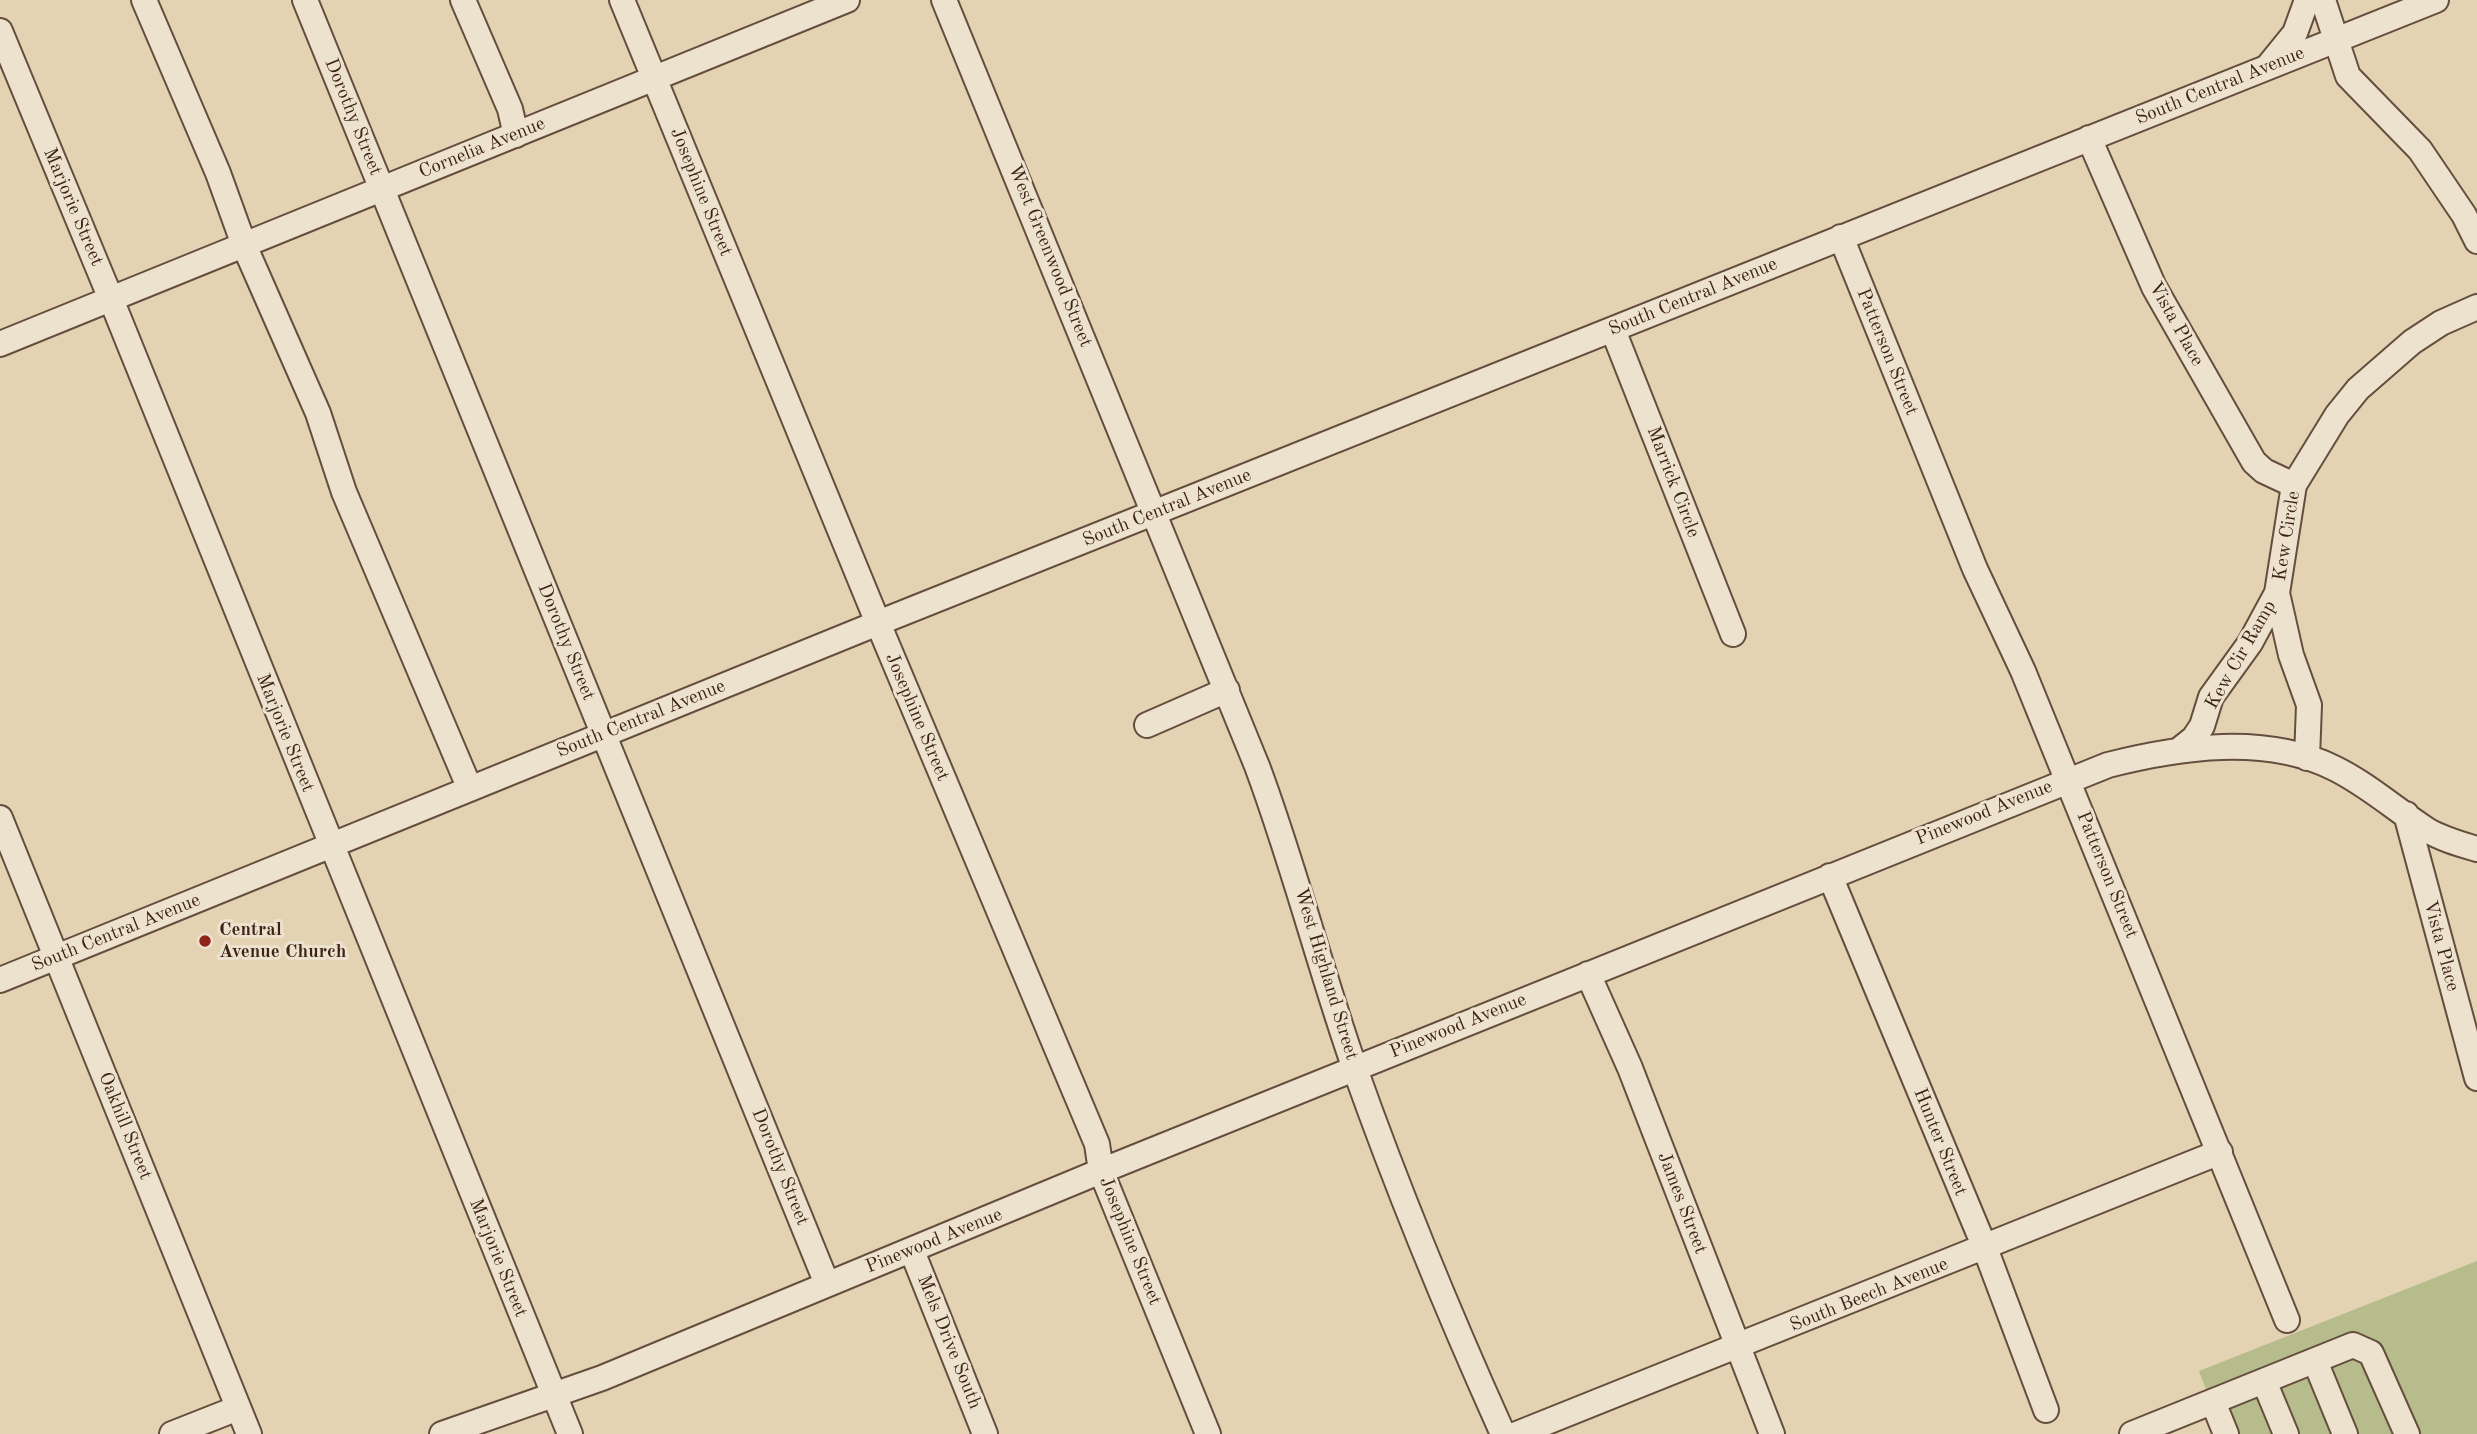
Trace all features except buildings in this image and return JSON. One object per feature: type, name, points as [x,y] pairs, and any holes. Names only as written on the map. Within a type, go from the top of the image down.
[{"type":"street","points":[[144,0],[218,173],[244,244],[318,413],[349,503],[470,789]]},
{"type":"street","name":"Dorothy Street","points":[[305,0],[827,1284]]},
{"type":"street","points":[[463,0],[510,109],[516,135]]},
{"type":"street","name":"Josephine Street","points":[[622,0],[878,623],[1097,1144],[1101,1171],[1208,1434]]},
{"type":"street","name":"Cornelia Avenue","points":[[0,344],[847,0]]},
{"type":"street","name":"West Greenwood Street","points":[[944,0],[1155,512]]},
{"type":"street","points":[[2266,68],[2295,33],[2306,0]]},
{"type":"street","points":[[2323,0],[2348,76],[2420,150],[2464,215],[2477,242]]},
{"type":"street","name":"South Central Avenue","points":[[0,980],[878,623],[2436,0]]},
{"type":"street","name":"Marjorie Street","points":[[0,31],[570,1434]]},
{"type":"street","name":"Vista Place","points":[[2090,138],[2154,287],[2253,462],[2264,471],[2294,485]]},
{"type":"street","name":"Patterson Street","points":[[1841,237],[1975,569],[2023,671],[2287,1321]]},
{"type":"street","name":"Kew Circle","points":[[2307,758],[2310,740],[2309,705],[2291,655],[2277,593],[2294,485],[2337,415],[2358,389],[2412,342],[2441,323],[2477,307]]},
{"type":"street","name":"Marrick Circle","points":[[1613,330],[1732,634]]},
{"type":"street","name":"West Highland Street","points":[[1155,512],[1283,835],[1355,1068],[1456,1329],[1503,1434]]},
{"type":"street","name":"Kew Cir Ramp","points":[[2179,750],[2202,726],[2211,697],[2250,643],[2277,593]]},
{"type":"street","points":[[1147,725],[1227,690]]},
{"type":"street","name":"Pinewood Avenue","points":[[442,1434],[554,1395],[2067,779],[2108,765],[2179,750],[2211,747],[2307,758],[2334,768],[2429,831],[2477,849]]},
{"type":"street","name":"Vista Place","points":[[2406,814],[2477,1078]]},
{"type":"street","name":"Oakhill Street","points":[[0,818],[249,1434]]},
{"type":"street","name":"Hunter Street","points":[[1830,876],[1985,1248],[2046,1410]]},
{"type":"street","name":"James Street","points":[[1588,974],[1630,1068],[1772,1434]]},
{"type":"street","name":"South Beech Avenue","points":[[1517,1434],[1738,1348],[2220,1152]]},
{"type":"street","name":"Mels Drive South","points":[[912,1251],[985,1434]]},
{"type":"street","points":[[2132,1434],[2353,1345],[2371,1353],[2407,1434]]},
{"type":"street","points":[[2315,1361],[2345,1434]]},
{"type":"street","points":[[2264,1381],[2286,1434]]},
{"type":"street","points":[[2213,1402],[2226,1434]]},
{"type":"street","points":[[172,1434],[238,1408]]},
{"type":"green space","points":[[2477,1261],[2477,1434],[2223,1434],[2199,1371]]},
{"type":"place","name":"Central Avenue Church","points":[[205,941]]}]
